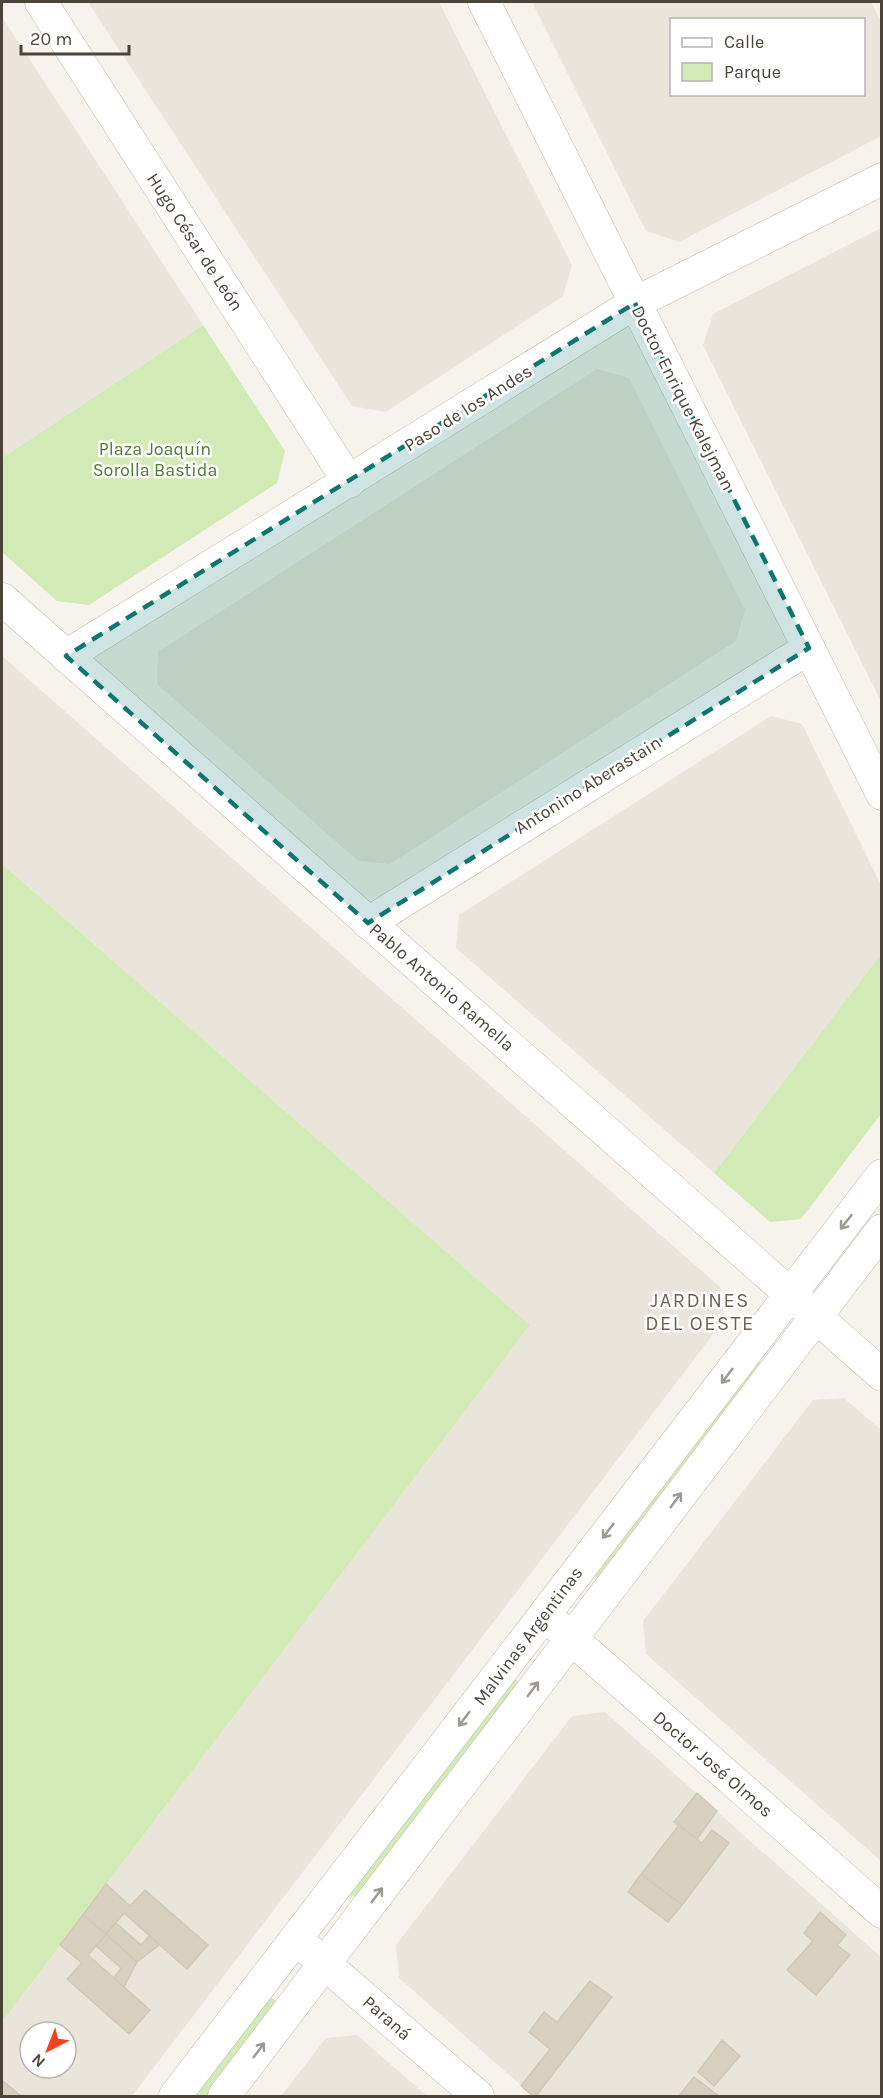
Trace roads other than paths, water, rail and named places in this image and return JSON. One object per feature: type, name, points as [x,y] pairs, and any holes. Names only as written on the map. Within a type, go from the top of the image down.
[{"type":"street","name":"Hugo César de León","points":[[41,2],[349,482]]},
{"type":"street","name":"Doctor Enrique Kalejman","points":[[484,2],[882,794]]},
{"type":"street","name":"Paso de los Andes","points":[[66,656],[635,303],[882,179]]},
{"type":"street","name":"Pablo Antonio Ramella","points":[[2,599],[882,1376]]},
{"type":"street","name":"Antonino Aberastain","points":[[368,923],[809,648]]},
{"type":"street","name":"Malvinas Argentinas","points":[[175,2097],[882,1175]]},
{"type":"street","name":"Malvinas Argentinas","points":[[224,2097],[882,1230]]},
{"type":"street","name":"Doctor José Olmos","points":[[544,1614],[882,1912]]},
{"type":"street","name":"Paraná","points":[[296,1938],[478,2097]]},
{"type":"district","name":"JARDINES DEL OESTE","points":[[700,1312]]},
{"type":"park label","name":"Plaza Joaquín Sorolla Bastida","points":[[155,459]]}]
